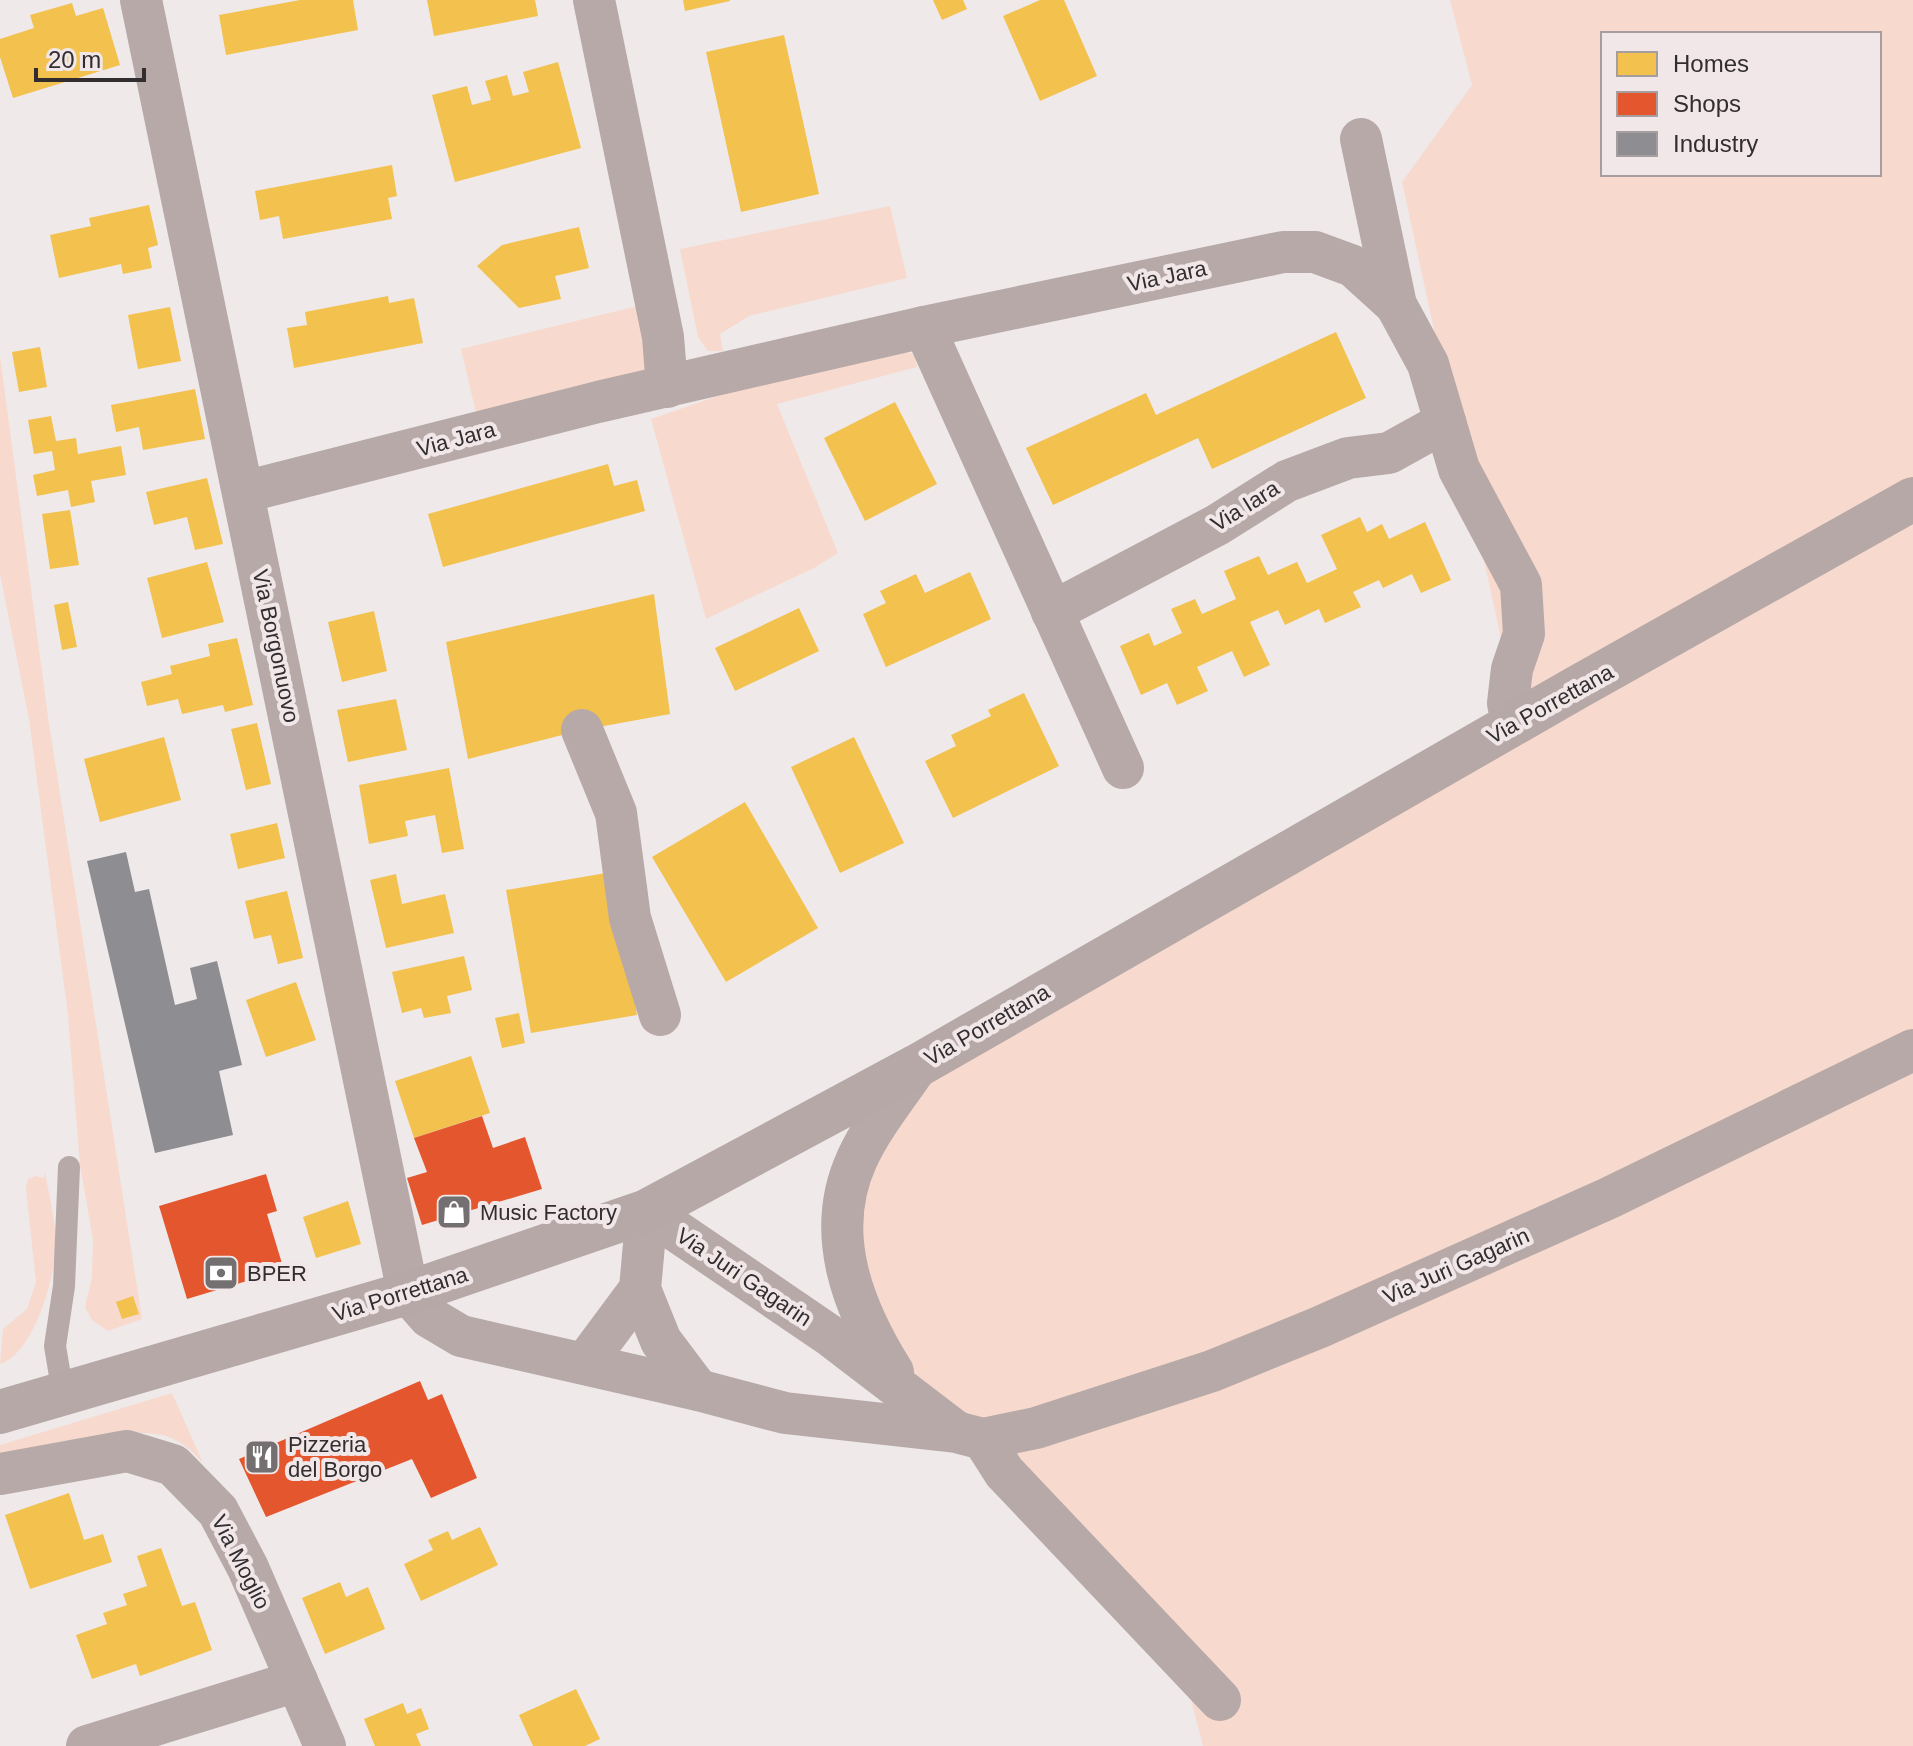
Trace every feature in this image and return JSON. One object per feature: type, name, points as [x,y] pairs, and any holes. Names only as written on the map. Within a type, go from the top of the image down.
[{"type":"main road","name":"Via Porrettana","points":[[0,1412],[408,1293],[647,1211],[917,1066],[1913,499]]},
{"type":"street","name":"Via Borgonuovo","points":[[141,0],[408,1293]]},
{"type":"street","points":[[594,0],[663,337],[667,387]]},
{"type":"street","name":"Via Jara","points":[[1361,139],[1396,305],[1428,364],[1459,469],[1521,585],[1524,634],[1512,669],[1508,703],[1512,725]]},
{"type":"street","name":"Via Jara","points":[[244,492],[598,402],[924,327],[1283,252],[1315,252],[1353,266],[1396,305]]},
{"type":"street","points":[[924,327],[1123,768]]},
{"type":"street","name":"Via Iara","points":[[1052,612],[1217,525],[1287,481],[1348,458],[1389,453],[1445,422]]},
{"type":"street","points":[[582,730],[616,813],[630,918],[660,1015]]},
{"type":"street","name":"Via Juri Gagarin","points":[[408,1293],[429,1317],[461,1336],[585,1363],[785,1413],[970,1436],[1036,1428],[1212,1371],[1320,1327],[1609,1198],[1913,1050]]},
{"type":"street","name":"Via Juri Gagarin","points":[[904,1390],[865,1323],[850,1286],[840,1237],[847,1185],[857,1158],[917,1066]]},
{"type":"street","name":"Via Juri Gagarin","points":[[698,1390],[661,1341],[640,1289],[647,1211],[832,1337],[904,1390],[924,1410],[970,1436],[1220,1700]]},
{"type":"street","points":[[585,1363],[640,1289]]},
{"type":"street","name":"Via Moglio","points":[[0,1474],[127,1451],[173,1465],[218,1511],[248,1568],[325,1746]]},
{"type":"street","points":[[87,1746],[297,1681]]},
{"type":"lane","points":[[63,1394],[55,1346],[64,1286],[69,1167]]},
{"type":"shaded area","points":[[1450,0],[1913,0],[1913,1746],[1203,1746],[1187,1684],[926,1397],[857,1278],[850,1203],[890,1087],[1518,717],[1402,182],[1472,85]]},
{"type":"shaded area","points":[[890,206],[907,278],[749,316],[720,334],[723,351],[708,351],[698,337],[680,249]]},
{"type":"shaded area","points":[[646,304],[652,370],[476,413],[461,349]]},
{"type":"shaded area","points":[[904,350],[914,355],[917,367],[777,404],[838,553],[814,568],[706,619],[651,419],[753,384]]},
{"type":"shaded area","points":[[0,356],[48,717],[142,1319],[108,1331],[92,1320],[85,1307],[92,1277],[93,1240],[80,1165],[68,1015],[29,719],[0,574]]},
{"type":"shaded area","points":[[45,1172],[56,1237],[51,1277],[32,1331],[23,1346],[0,1364],[3,1329],[27,1309],[36,1282],[26,1189],[28,1179],[36,1176],[44,1178]]},
{"type":"shaded area","points":[[172,1393],[203,1463],[190,1449],[174,1439],[144,1433],[81,1439],[0,1458],[0,1445]]},
{"type":"building: Homes","points":[[300,0],[353,0],[358,30],[226,55],[219,15]]},
{"type":"building: Homes","points":[[427,0],[535,0],[538,16],[434,36]]},
{"type":"building: Homes","points":[[683,0],[730,0],[730,1],[685,11]]},
{"type":"building: Homes","points":[[933,0],[963,0],[967,9],[942,20]]},
{"type":"building: Homes","points":[[1040,0],[1064,0],[1097,76],[1040,101],[1003,16]]},
{"type":"building: Homes","points":[[72,3],[76,16],[103,8],[120,65],[13,98],[0,57],[0,39],[34,28],[30,15]]},
{"type":"building: Homes","points":[[784,35],[819,194],[741,212],[706,52]]},
{"type":"building: Homes","points":[[558,62],[581,148],[455,182],[432,95],[467,86],[472,105],[491,100],[485,81],[507,75],[513,96],[529,92],[523,72]]},
{"type":"building: Homes","points":[[392,165],[397,196],[388,198],[392,219],[283,239],[279,216],[260,220],[255,191]]},
{"type":"building: Homes","points":[[149,205],[158,245],[148,248],[152,268],[123,274],[121,264],[59,278],[50,235],[91,226],[89,218]]},
{"type":"building: Homes","points":[[579,227],[589,268],[555,276],[561,299],[519,308],[477,266],[502,245]]},
{"type":"building: Homes","points":[[388,296],[389,303],[414,298],[423,343],[294,368],[287,328],[307,325],[305,312]]},
{"type":"building: Homes","points":[[170,307],[181,361],[138,369],[128,315]]},
{"type":"building: Homes","points":[[1336,332],[1366,398],[1212,469],[1198,438],[1053,505],[1026,448],[1146,393],[1156,415]]},
{"type":"building: Homes","points":[[40,347],[47,387],[19,392],[12,352]]},
{"type":"building: Homes","points":[[195,389],[205,439],[143,450],[139,427],[116,432],[111,405]]},
{"type":"building: Homes","points":[[895,402],[937,484],[865,521],[824,438]]},
{"type":"building: Homes","points":[[51,416],[56,441],[76,438],[78,454],[121,446],[126,475],[91,481],[95,502],[71,507],[68,490],[37,496],[33,475],[55,470],[52,451],[34,454],[28,420]]},
{"type":"building: Homes","points":[[608,464],[614,486],[637,480],[645,511],[443,567],[428,514]]},
{"type":"building: Homes","points":[[207,478],[223,544],[195,550],[187,517],[154,525],[146,492]]},
{"type":"building: Homes","points":[[70,510],[79,565],[50,569],[42,514]]},
{"type":"building: Homes","points":[[1360,517],[1367,532],[1382,524],[1389,539],[1425,522],[1451,580],[1421,593],[1412,574],[1383,588],[1379,580],[1353,592],[1361,607],[1325,623],[1319,609],[1285,625],[1278,610],[1250,622],[1270,665],[1244,677],[1232,651],[1197,667],[1208,691],[1177,705],[1167,683],[1141,695],[1120,646],[1149,633],[1154,646],[1182,633],[1171,609],[1195,599],[1202,614],[1236,599],[1224,571],[1259,556],[1268,575],[1297,562],[1307,583],[1337,569],[1321,535]]},
{"type":"building: Homes","points":[[207,562],[224,622],[162,638],[147,578]]},
{"type":"building: Homes","points":[[970,572],[991,619],[886,667],[863,614],[886,603],[880,591],[916,574],[925,593]]},
{"type":"building: Homes","points":[[654,594],[670,714],[582,730],[468,759],[446,642]]},
{"type":"building: Homes","points":[[68,602],[77,647],[62,650],[54,605]]},
{"type":"building: Homes","points":[[799,608],[819,651],[735,691],[715,648]]},
{"type":"building: Homes","points":[[374,611],[387,671],[342,682],[328,622]]},
{"type":"building: Homes","points":[[237,638],[253,705],[225,712],[223,705],[182,714],[178,699],[147,706],[141,682],[172,674],[170,666],[210,656],[208,644]]},
{"type":"building: Homes","points":[[1024,693],[1059,766],[953,818],[925,761],[956,746],[951,735],[991,716],[988,710]]},
{"type":"building: Homes","points":[[396,699],[407,750],[348,762],[337,710]]},
{"type":"building: Homes","points":[[257,723],[271,784],[246,790],[231,729]]},
{"type":"building: Homes","points":[[164,737],[181,800],[100,822],[84,759]]},
{"type":"building: Homes","points":[[854,737],[904,843],[840,873],[791,767]]},
{"type":"building: Homes","points":[[449,768],[464,849],[442,853],[435,815],[405,821],[408,836],[369,844],[359,785]]},
{"type":"building: Homes","points":[[745,802],[818,928],[726,982],[652,857]]},
{"type":"building: Homes","points":[[277,823],[285,858],[238,869],[230,834]]},
{"type":"building: Homes","points":[[612,872],[637,1015],[531,1033],[506,890]]},
{"type":"building: Homes","points":[[396,874],[402,904],[445,894],[454,933],[386,948],[370,880]]},
{"type":"building: Homes","points":[[287,891],[303,958],[278,964],[271,935],[254,939],[245,901]]},
{"type":"building: Homes","points":[[464,956],[472,990],[447,996],[451,1013],[424,1018],[421,1008],[402,1013],[392,972]]},
{"type":"building: Homes","points":[[296,982],[316,1040],[266,1057],[246,1000]]},
{"type":"building: Homes","points":[[519,1013],[525,1043],[502,1048],[495,1018]]},
{"type":"building: Homes","points":[[471,1056],[490,1113],[414,1138],[395,1081]]},
{"type":"building: Homes","points":[[348,1201],[361,1244],[316,1258],[303,1217]]},
{"type":"building: Homes","points":[[133,1296],[139,1314],[122,1319],[116,1302]]},
{"type":"building: Homes","points":[[69,1493],[84,1540],[103,1534],[112,1562],[30,1589],[5,1515]]},
{"type":"building: Homes","points":[[480,1527],[498,1565],[421,1601],[404,1564],[433,1550],[428,1540],[448,1531],[452,1540]]},
{"type":"building: Homes","points":[[161,1548],[182,1606],[195,1602],[212,1650],[140,1676],[136,1664],[92,1679],[76,1635],[107,1624],[103,1613],[127,1605],[123,1594],[147,1586],[137,1556]]},
{"type":"building: Homes","points":[[340,1582],[346,1597],[368,1587],[385,1629],[325,1654],[302,1598]]},
{"type":"building: Homes","points":[[576,1689],[600,1739],[585,1746],[533,1746],[519,1715]]},
{"type":"building: Homes","points":[[403,1703],[407,1714],[421,1708],[429,1729],[416,1734],[421,1746],[375,1746],[364,1719]]},
{"type":"building: Shops","points":[[482,1116],[493,1148],[525,1137],[542,1189],[422,1225],[407,1178],[427,1172],[414,1138]]},
{"type":"building: Shops","points":[[266,1174],[277,1211],[267,1214],[284,1270],[187,1299],[159,1206]]},
{"type":"building: Shops","points":[[420,1381],[428,1400],[442,1394],[477,1478],[431,1498],[412,1459],[266,1517],[239,1459]]},
{"type":"building: Industry","points":[[126,852],[135,892],[149,889],[175,1005],[197,999],[190,968],[217,961],[242,1065],[219,1071],[233,1135],[155,1153],[87,861]]},
{"type":"place","name":"Music Factory","points":[[454,1212]]},
{"type":"place","name":"BPER","points":[[221,1273]]},
{"type":"place","name":"Pizzeria del Borgo","points":[[262,1457]]}]
